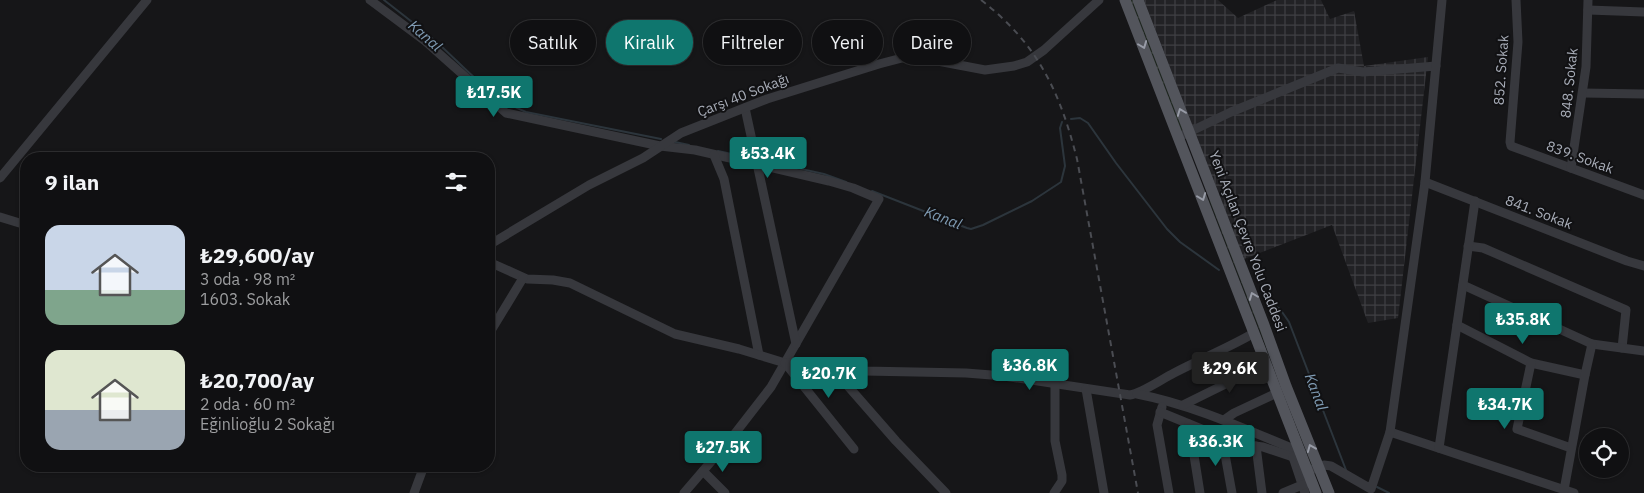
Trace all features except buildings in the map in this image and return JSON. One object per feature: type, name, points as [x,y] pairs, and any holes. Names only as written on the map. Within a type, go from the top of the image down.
[{"type":"main road","name":"Yeni Açılan Çevre Yolu Caddesi","points":[[1125,0],[1264,325],[1286,386],[1309,479],[1329,493]]},
{"type":"main road","name":"Yeni Açılan Çevre Yolu Caddesi","points":[[1138,0],[1297,454],[1316,493]]},
{"type":"street","points":[[21,152],[147,0]]},
{"type":"street","points":[[370,0],[426,41],[506,113],[660,146],[689,149],[756,164],[840,184],[879,199],[771,387],[749,417],[684,493]]},
{"type":"street","name":"Çarşı 40 Sokağı","points":[[495,241],[590,185],[643,158],[681,133],[778,96],[902,58],[922,58],[985,70],[1027,62],[1040,53],[1099,0]]},
{"type":"street","points":[[1283,493],[1309,479],[1328,465],[1335,467],[1356,482],[1371,489],[1390,432],[1426,182],[1442,0]]},
{"type":"street","name":"852. Sokak","points":[[1510,142],[1518,42],[1516,0]]},
{"type":"street","points":[[1588,5],[1644,12]]},
{"type":"street","name":"848. Sokak","points":[[1572,168],[1586,67],[1588,5]]},
{"type":"street","points":[[1184,135],[1231,112],[1338,68],[1363,72],[1436,66]]},
{"type":"street","points":[[1583,92],[1644,94]]},
{"type":"street","points":[[745,108],[796,344]]},
{"type":"street","name":"839. Sokak","points":[[1510,142],[1512,148],[1644,195]]},
{"type":"street","points":[[0,178],[20,154]]},
{"type":"street","points":[[714,155],[724,179],[758,355]]},
{"type":"street","name":"841. Sokak","points":[[1426,182],[1644,266]]},
{"type":"street","points":[[1440,448],[1474,202]]},
{"type":"street","points":[[0,217],[20,223]]},
{"type":"street","points":[[1468,246],[1483,248],[1626,310],[1622,348]]},
{"type":"street","points":[[495,265],[523,278],[570,283],[675,334],[785,363],[833,369],[883,372],[983,374],[1016,377],[1120,394],[1137,394],[1183,405],[1224,420],[1297,454]]},
{"type":"street","points":[[495,324],[523,278]]},
{"type":"street","points":[[1463,285],[1592,344],[1644,351]]},
{"type":"street","points":[[1457,325],[1531,363],[1584,376]]},
{"type":"street","points":[[1137,394],[1254,333]]},
{"type":"street","points":[[1564,490],[1584,376],[1592,344]]},
{"type":"street","points":[[785,363],[854,449]]},
{"type":"street","points":[[1531,363],[1517,428],[1571,448]]},
{"type":"street","points":[[1183,405],[1266,364]]},
{"type":"street","points":[[833,369],[896,441],[946,493]]},
{"type":"street","points":[[1054,493],[1062,481],[1055,441],[1055,384]]},
{"type":"street","points":[[1086,389],[1104,493]]},
{"type":"street","points":[[1224,420],[1234,413],[1277,393]]},
{"type":"street","points":[[1164,400],[1157,425],[1169,493]]},
{"type":"street","points":[[1160,412],[1243,445],[1297,454]]},
{"type":"street","points":[[1189,424],[1200,493]]},
{"type":"street","points":[[1390,432],[1574,493]]},
{"type":"street","points":[[1222,438],[1232,493]]},
{"type":"street","points":[[1256,446],[1262,493]]},
{"type":"street","points":[[703,471],[725,493]]},
{"type":"street","points":[[414,493],[422,472]]},
{"type":"shaded area","points":[[1130,0],[1133,0],[1184,132],[1180,133]]},
{"type":"shaded area","points":[[1144,0],[1218,0],[1238,18],[1277,0],[1321,0],[1330,19],[1354,11],[1364,66],[1428,57],[1398,318],[1368,323],[1332,225],[1244,259]]},
{"type":"shaded area","points":[[1212,199],[1315,465],[1312,466],[1209,200]]},
{"type":"waterway","name":"Kanal","points":[[384,0],[434,40],[480,83],[513,106],[526,112],[661,139]]},
{"type":"waterway","name":"Kanal","points":[[1071,119],[1080,118],[1088,123],[1167,229],[1180,242],[1219,270]]},
{"type":"waterway","name":"Kanal","points":[[872,191],[967,228],[971,229],[983,225],[1032,201],[1061,182],[1065,166],[1060,128],[1062,122]]},
{"type":"waterway","name":"Kanal","points":[[675,142],[689,145]]},
{"type":"waterway","name":"Kanal","points":[[718,151],[750,158]]},
{"type":"waterway","name":"Kanal","points":[[761,160],[824,174],[846,182]]},
{"type":"waterway","name":"Kanal","points":[[1264,299],[1280,309],[1289,322],[1346,470]]},
{"type":"waterway","name":"Kanal","points":[[1377,487],[1389,493]]},
{"type":"railway","points":[[981,0],[1018,34],[1032,52],[1044,71],[1063,112],[1077,159],[1138,493]]}]
